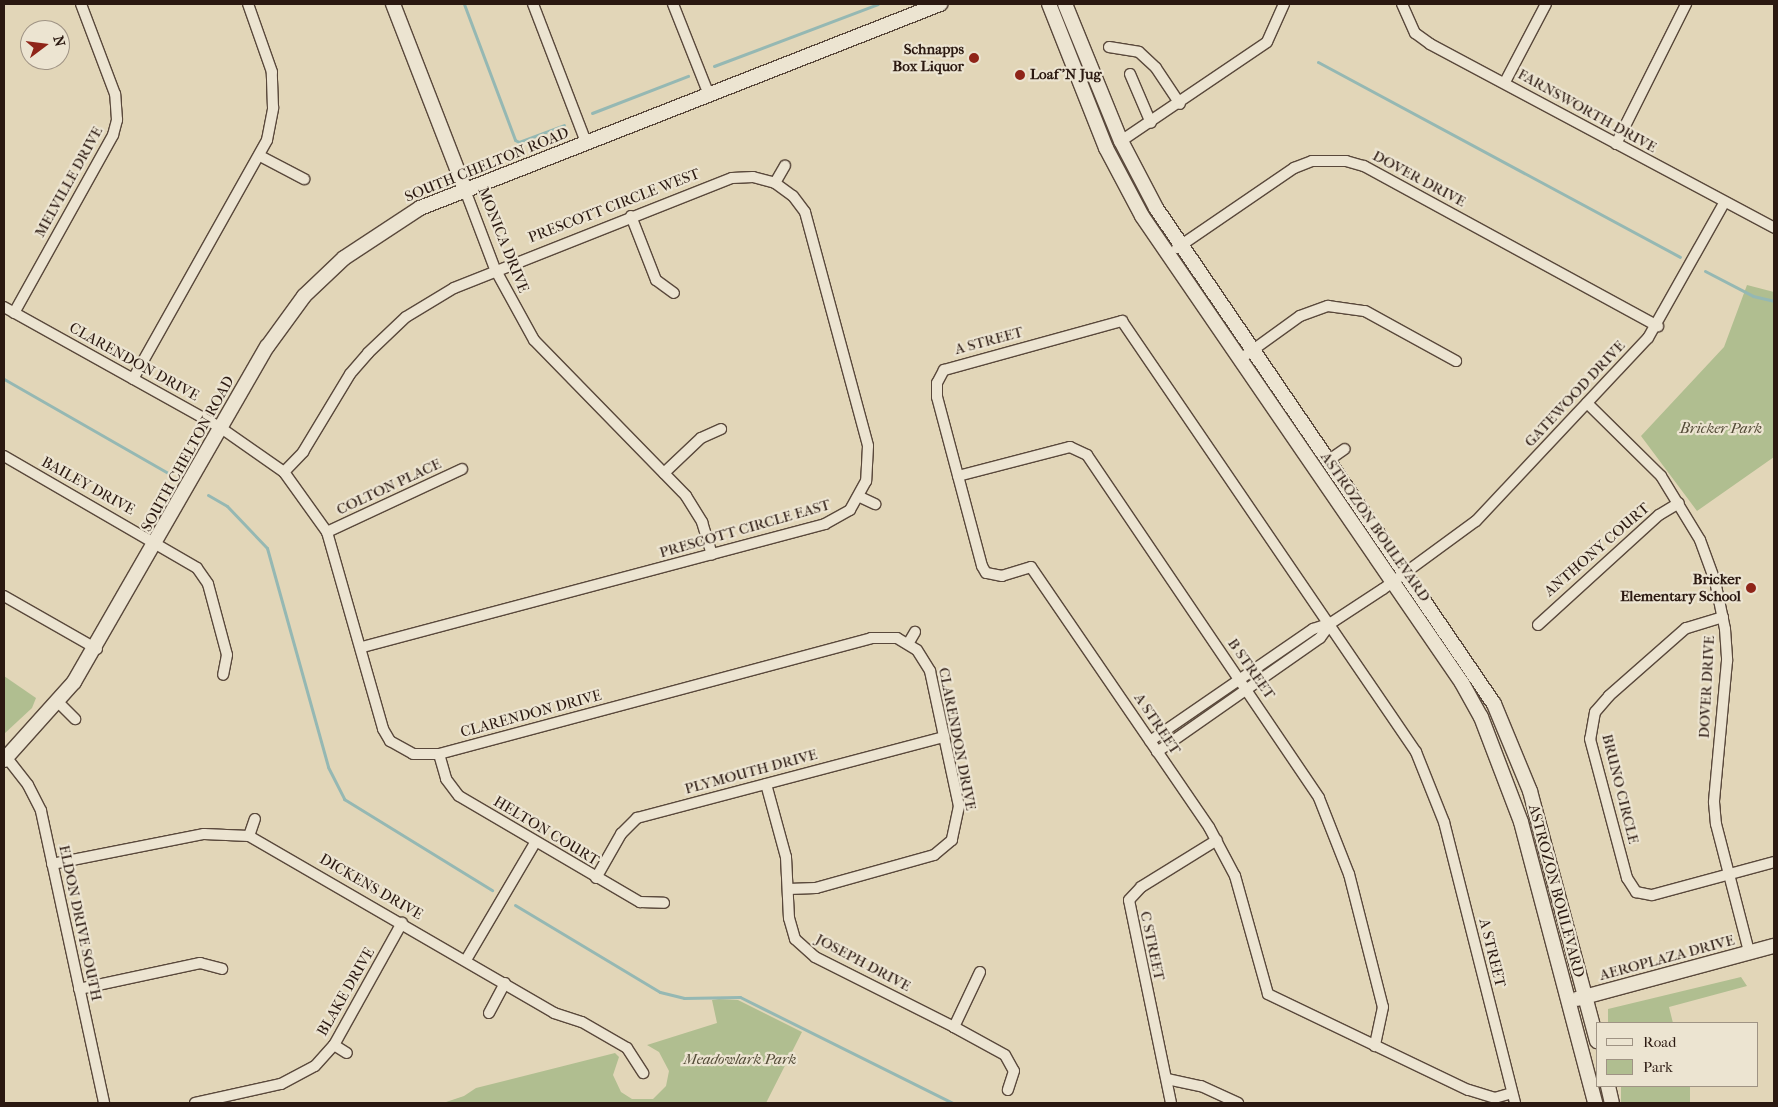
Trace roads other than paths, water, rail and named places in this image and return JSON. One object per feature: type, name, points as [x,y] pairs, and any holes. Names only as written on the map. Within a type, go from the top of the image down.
[{"type":"main road","name":"MONICA DRIVE","points":[[393,4],[465,190]]},
{"type":"main road","name":"SOUTH CHELTON ROAD","points":[[5,759],[59,703],[97,649],[267,347],[322,277],[396,221],[465,190],[940,4]]},
{"type":"main road","name":"ASTROZON BOULEVARD","points":[[1049,4],[1123,183],[1168,255],[1239,360],[1462,683],[1494,745],[1522,822],[1595,1103]]},
{"type":"main road","name":"ASTROZON BOULEVARD","points":[[1065,4],[1121,141],[1156,208],[1481,681],[1519,759],[1596,1037]]},
{"type":"main road","name":"AEROPLAZA DRIVE","points":[[1568,1000],[1586,997],[1774,946]]},
{"type":"main road","points":[[1608,1087],[1612,1103]]},
{"type":"street","name":"MELVILLE DRIVE","points":[[14,313],[113,135],[117,120],[113,87],[81,4]]},
{"type":"street","points":[[133,379],[260,156],[270,125],[274,90],[266,52],[248,4]]},
{"type":"street","points":[[533,4],[586,142]]},
{"type":"street","points":[[673,4],[709,96]]},
{"type":"street","points":[[1121,141],[1152,123],[1267,42],[1284,4]]},
{"type":"street","name":"FARNSWORTH DRIVE","points":[[1402,4],[1414,33],[1724,204],[1774,228]]},
{"type":"street","points":[[1505,82],[1546,4]]},
{"type":"street","points":[[1616,144],[1686,4]]},
{"type":"street","points":[[1109,47],[1139,52],[1156,68],[1180,104]]},
{"type":"street","points":[[1130,74],[1152,123]]},
{"type":"street","points":[[260,156],[304,179]]},
{"type":"street","name":"DOVER DRIVE","points":[[1168,255],[1294,168],[1312,161],[1346,161],[1364,166],[1658,326]]},
{"type":"street","points":[[775,183],[784,166]]},
{"type":"street","name":"PRESCOTT CIRCLE WEST","points":[[284,472],[307,446],[350,374],[384,336],[430,300],[494,269],[732,178],[753,177],[775,183]]},
{"type":"street","name":"PRESCOTT CIRCLE EAST","points":[[362,647],[825,524],[850,510],[860,496],[869,462],[868,446],[808,221],[794,196],[775,183]]},
{"type":"street","name":"MONICA DRIVE","points":[[465,190],[494,269],[534,340],[664,473],[696,510],[712,554]]},
{"type":"street","name":"GATEWOOD DRIVE","points":[[1242,684],[1313,628],[1331,623],[1393,582],[1476,521],[1658,326],[1724,204]]},
{"type":"street","points":[[631,216],[656,280],[674,293]]},
{"type":"street","points":[[1239,360],[1308,312],[1328,306],[1365,311],[1456,361]]},
{"type":"street","name":"CLARENDON DRIVE","points":[[4,307],[221,428],[284,472],[327,532],[362,647],[377,713],[390,741],[413,754],[439,754],[870,638],[897,638],[908,644],[930,671],[959,818],[952,840],[934,856],[816,888],[788,889]]},
{"type":"street","name":"A STREET","points":[[1122,321],[1331,623],[1416,752],[1444,822],[1513,1098],[1484,1096],[1268,994],[1235,876],[1217,840],[1031,567],[1002,576],[986,573],[937,397],[939,376],[944,370],[1122,321]]},
{"type":"street","name":"DOVER DRIVE","points":[[1587,403],[1639,452],[1679,502],[1708,559],[1723,617],[1725,689],[1714,802],[1727,874],[1749,952]]},
{"type":"street","points":[[664,473],[701,438],[721,429]]},
{"type":"street","name":"B STREET","points":[[958,476],[1076,445],[1086,455],[1242,684],[1308,777],[1340,848],[1382,1007],[1375,1046]]},
{"type":"street","points":[[1330,460],[1345,449]]},
{"type":"street","name":"BAILEY DRIVE","points":[[4,456],[158,542],[198,568],[208,584],[226,655],[223,675]]},
{"type":"street","name":"COLTON PLACE","points":[[327,532],[462,469]]},
{"type":"street","points":[[860,496],[875,504]]},
{"type":"street","name":"ANTHONY COURT","points":[[1538,625],[1645,528],[1679,502]]},
{"type":"street","points":[[4,596],[97,649]]},
{"type":"street","name":"BRUNO CIRCLE","points":[[1723,617],[1686,628],[1609,696],[1590,725],[1590,739],[1633,895],[1652,895],[1774,862]]},
{"type":"street","points":[[908,644],[915,632]]},
{"type":"street","points":[[1150,741],[1242,684]]},
{"type":"street","points":[[1157,752],[1242,684]]},
{"type":"street","points":[[59,703],[75,719]]},
{"type":"street","name":"PLYMOUTH DRIVE","points":[[596,878],[621,834],[637,818],[944,737]]},
{"type":"street","name":"HELTON COURT","points":[[439,754],[446,779],[459,796],[535,843],[640,902],[664,904]]},
{"type":"street","name":"ELDON DRIVE SOUTH","points":[[5,759],[35,798],[52,864],[104,1103]]},
{"type":"street","name":"JOSEPH DRIVE","points":[[766,784],[786,857],[791,930],[802,947],[1005,1054],[1014,1071],[1008,1090]]},
{"type":"street","points":[[249,836],[255,819]]},
{"type":"street","name":"DICKENS DRIVE","points":[[52,864],[204,834],[249,836],[505,983],[627,1048],[643,1072]]},
{"type":"street","name":"C STREET","points":[[1171,1103],[1129,900],[1141,887],[1217,840]]},
{"type":"street","points":[[466,960],[535,843]]},
{"type":"street","name":"BLAKE DRIVE","points":[[195,1103],[227,1100],[294,1078],[315,1066],[334,1045],[402,924]]},
{"type":"street","points":[[79,988],[200,963],[222,968]]},
{"type":"street","points":[[954,1027],[980,972]]},
{"type":"street","points":[[489,1013],[505,983]]},
{"type":"street","points":[[334,1045],[347,1053]]},
{"type":"street","points":[[1167,1079],[1201,1086],[1238,1103]]},
{"type":"waterway","points":[[464,4],[515,140],[519,142],[564,125]]},
{"type":"waterway","points":[[714,66],[878,4]]},
{"type":"waterway","points":[[1318,62],[1680,257]]},
{"type":"waterway","points":[[592,113],[688,76]]},
{"type":"waterway","points":[[1705,271],[1753,296],[1774,301]]},
{"type":"waterway","points":[[4,379],[168,473]]},
{"type":"waterway","points":[[208,495],[227,506],[267,548],[328,767],[344,799],[492,890]]},
{"type":"waterway","points":[[515,905],[660,992],[684,998],[740,997],[953,1103]]},
{"type":"place","name":"Schnapps Box Liquor","points":[[974,58]]},
{"type":"place","name":"Loaf 'N Jug","points":[[1020,75]]},
{"type":"place","name":"Bricker Elementary School","points":[[1751,588]]},
{"type":"park label","name":"Bricker Park","points":[[1721,429]]},
{"type":"park label","name":"Meadowlark Park","points":[[740,1060]]}]
